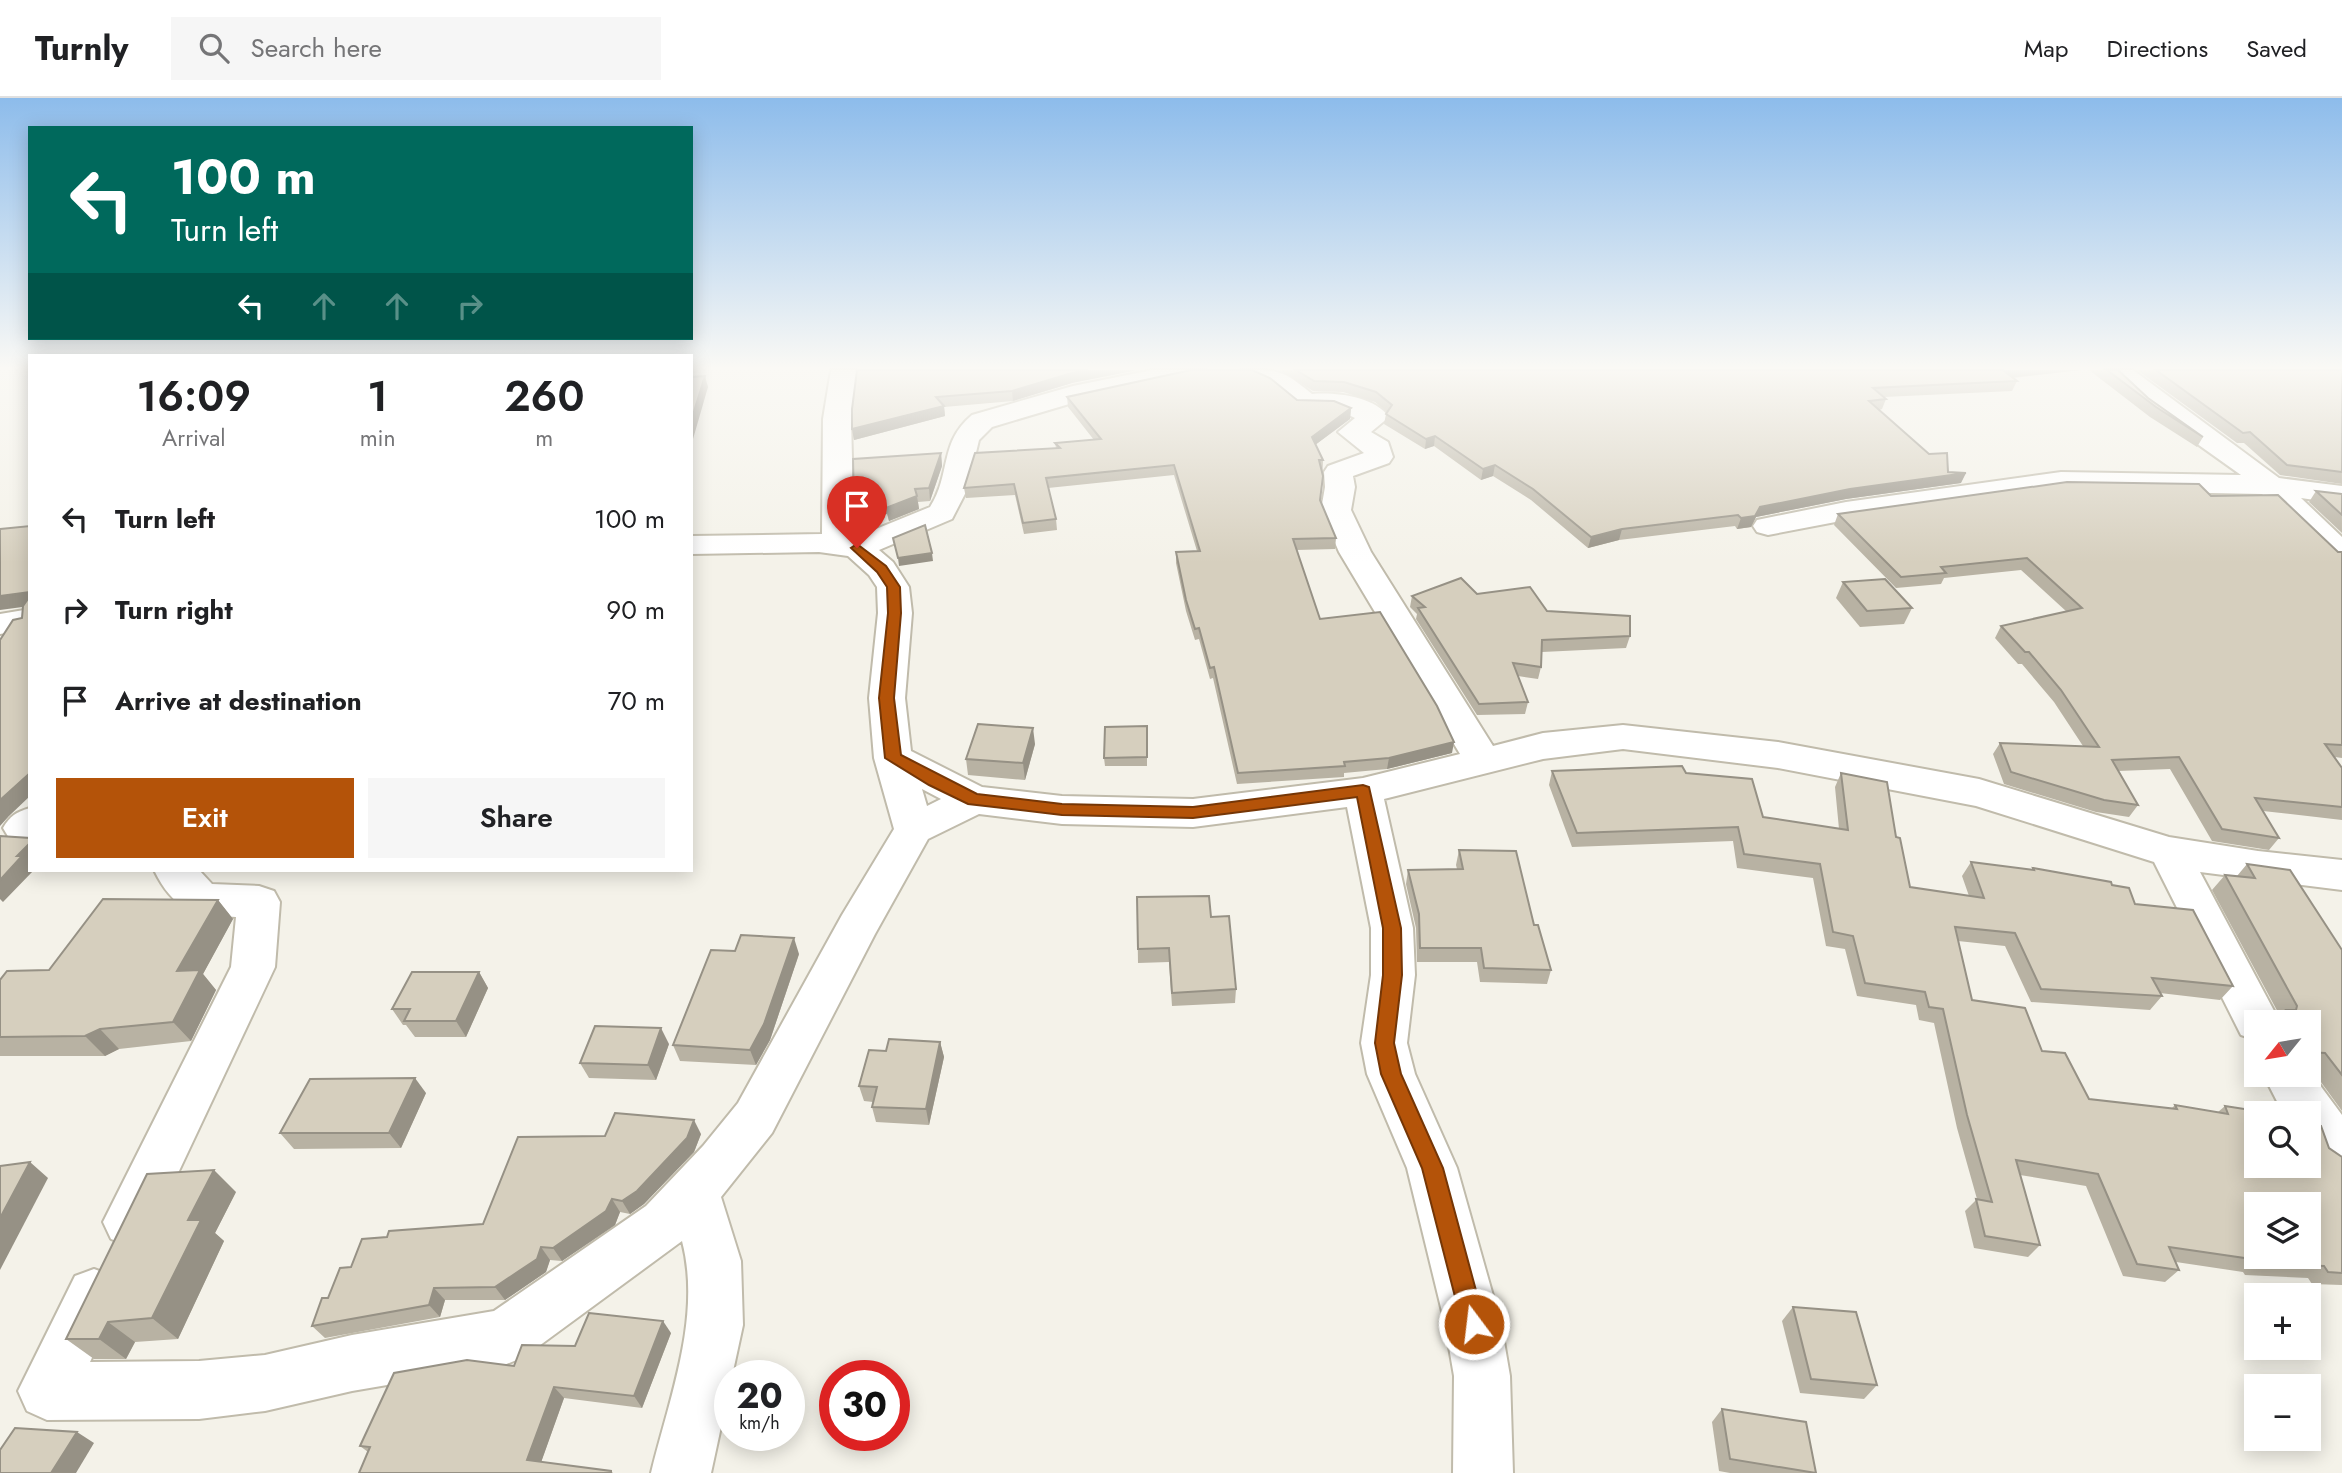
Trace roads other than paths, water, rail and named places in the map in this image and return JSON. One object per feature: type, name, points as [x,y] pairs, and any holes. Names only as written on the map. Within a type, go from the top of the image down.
[{"type":"street","points":[[837,434],[837,530],[849,547],[882,569],[893,587],[895,613],[887,698],[893,758],[915,829]]},
{"type":"street","points":[[693,545],[819,542],[849,547],[941,513],[954,486],[966,434]]},
{"type":"street","points":[[1356,434],[1378,447],[1379,457],[1338,472],[1340,487],[1336,510],[1375,588],[1401,624],[1483,761]]},
{"type":"street","points":[[2201,434],[2273,486],[2342,554]]},
{"type":"street","points":[[1768,526],[1846,511],[2061,481],[2140,480],[2273,486],[2342,495]]},
{"type":"street","points":[[0,624],[28,619]]},
{"type":"street","points":[[893,758],[974,800],[1062,810],[1193,813],[1363,791],[1578,740],[1623,737],[1778,755],[1979,793],[2169,852],[2258,866],[2342,875]]},
{"type":"street","points":[[1363,791],[1392,928],[1392,975],[1384,1043],[1391,1074],[1432,1168],[1474,1324],[1482,1376],[1483,1473]]},
{"type":"street","points":[[176,872],[201,899],[259,902],[253,967],[47,1391],[199,1390],[265,1384],[352,1363],[504,1337],[664,1223],[694,1191],[755,1118],[857,927],[915,829],[974,800]]},
{"type":"street","points":[[2169,852],[2251,1010]]},
{"type":"street","points":[[2293,1087],[2342,1154]]},
{"type":"street","points":[[681,1473],[715,1325],[714,1261],[694,1191]]}]
